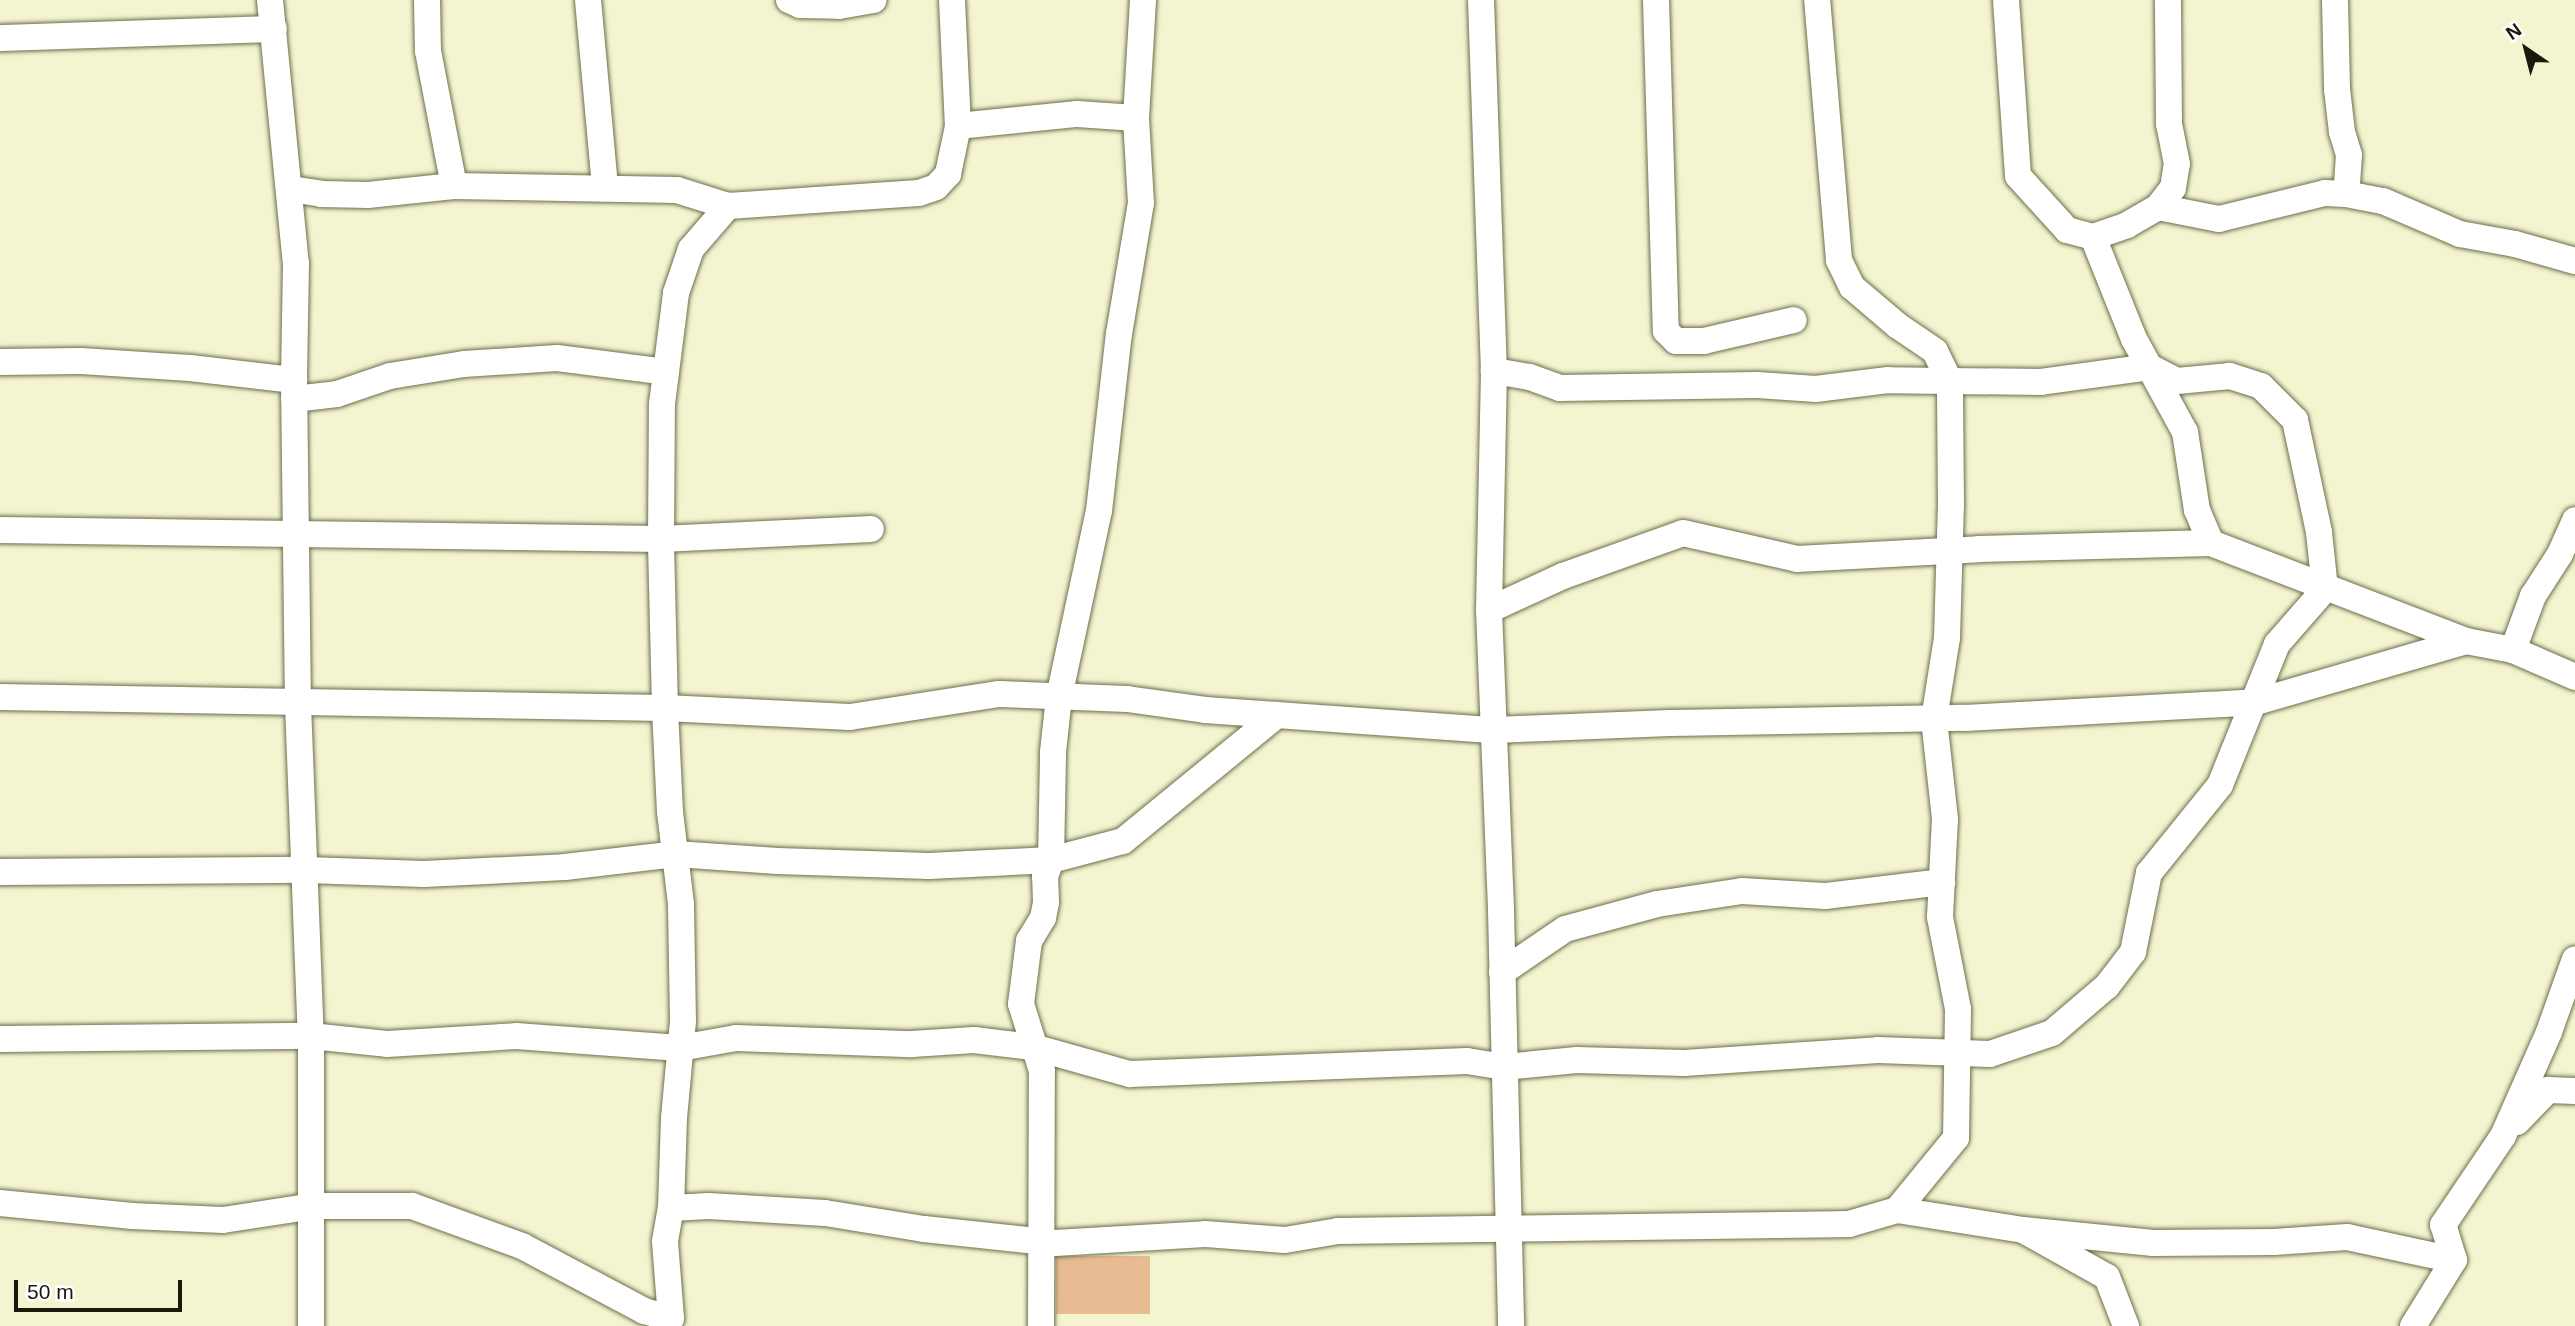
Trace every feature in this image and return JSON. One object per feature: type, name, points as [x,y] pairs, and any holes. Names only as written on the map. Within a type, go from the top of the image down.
[{"type":"street","points":[[270,0],[291,188],[296,263],[294,390],[299,704],[312,1036],[311,1326]]},
{"type":"street","points":[[427,0],[428,51],[454,187]]},
{"type":"street","points":[[588,0],[605,188]]},
{"type":"street","points":[[789,0],[800,5],[839,6],[873,0]]},
{"type":"street","points":[[291,188],[321,194],[368,195],[454,187],[677,190],[728,206],[928,190],[936,187],[948,174],[958,126],[952,0]]},
{"type":"street","points":[[1041,1326],[1039,1242],[1042,1071],[1020,1004],[1029,941],[1043,918],[1045,876],[1051,860],[1053,752],[1059,696],[1099,511],[1119,334],[1141,203],[1136,118],[1143,0]]},
{"type":"street","points":[[1481,0],[1494,371],[1489,610],[1511,1326]]},
{"type":"street","points":[[1656,0],[1665,331],[1676,341],[1704,341],[1740,335],[1794,320]]},
{"type":"street","points":[[1817,0],[1839,260],[1852,286],[1898,326],[1935,351],[1950,382],[1947,638],[1934,719],[1945,819],[1940,917],[1958,1010],[1956,1138],[1896,1210]]},
{"type":"street","points":[[2006,0],[2018,176],[2067,230],[2093,237],[2127,225],[2158,207],[2173,188],[2177,164],[2169,124],[2168,0]]},
{"type":"street","points":[[2335,0],[2337,89],[2342,132],[2349,155],[2346,194]]},
{"type":"street","points":[[0,38],[274,29]]},
{"type":"street","points":[[958,126],[1077,114],[1136,118]]},
{"type":"street","points":[[2158,207],[2219,219],[2325,193],[2346,194],[2383,201],[2460,234],[2515,244],[2575,261]]},
{"type":"street","points":[[0,1203],[132,1216],[223,1220],[313,1206],[412,1206],[522,1246],[644,1311],[672,1322],[672,1293],[665,1241],[671,1208],[683,1021],[681,904],[665,708],[661,539],[662,404],[676,293],[691,249],[728,206]]},
{"type":"street","points":[[2093,237],[2134,339],[2185,432],[2197,510],[2211,543]]},
{"type":"street","points":[[0,362],[82,361],[190,368],[294,390],[337,394],[390,376],[464,364],[558,358],[666,372]]},
{"type":"street","points":[[0,1039],[312,1036],[387,1044],[516,1035],[680,1048],[736,1038],[912,1044],[974,1040],[1033,1047],[1130,1074],[1467,1061],[1504,1067],[1577,1060],[1684,1063],[1782,1059],[1878,1050],[1956,1055],[1990,1054],[2052,1033],[2107,986],[2133,952],[2149,873],[2220,785],[2256,702],[2277,644],[2325,589],[2319,532],[2295,420],[2262,386],[2230,376],[2177,381],[2150,367],[2041,382],[1888,380],[1816,388],[1731,385],[1560,388],[1529,377],[1494,371]]},
{"type":"street","points":[[2513,650],[2533,596],[2560,555],[2575,520]]},
{"type":"street","points":[[0,530],[661,539],[871,529]]},
{"type":"street","points":[[1489,610],[1563,576],[1683,533],[1797,559],[1948,551],[2211,543],[2466,641],[2513,650],[2575,677]]},
{"type":"street","points":[[0,697],[665,708],[850,717],[999,694],[1126,699],[1205,710],[1494,730],[1670,723],[1934,719],[2256,702],[2466,641]]},
{"type":"street","points":[[0,872],[307,870],[437,873],[565,867],[675,854],[778,861],[929,866],[1051,860],[1123,841],[1277,715]]},
{"type":"street","points":[[1502,972],[1565,929],[1657,904],[1742,891],[1825,896],[1942,882]]},
{"type":"street","points":[[2413,1326],[2454,1260],[2443,1226],[2503,1136],[2549,1032],[2575,959]]},
{"type":"street","points":[[2503,1136],[2548,1090],[2575,1091]]},
{"type":"street","points":[[671,1208],[709,1206],[825,1213],[924,1229],[1039,1242],[1205,1234],[1285,1240],[1338,1231],[1849,1224],[1896,1210],[2023,1230],[2153,1243],[2274,1242],[2347,1237],[2454,1260]]},
{"type":"street","points":[[2023,1230],[2107,1277],[2126,1326]]},
{"type":"shaded area","points":[[1056,1256],[1150,1256],[1150,1314],[1056,1314]]}]
